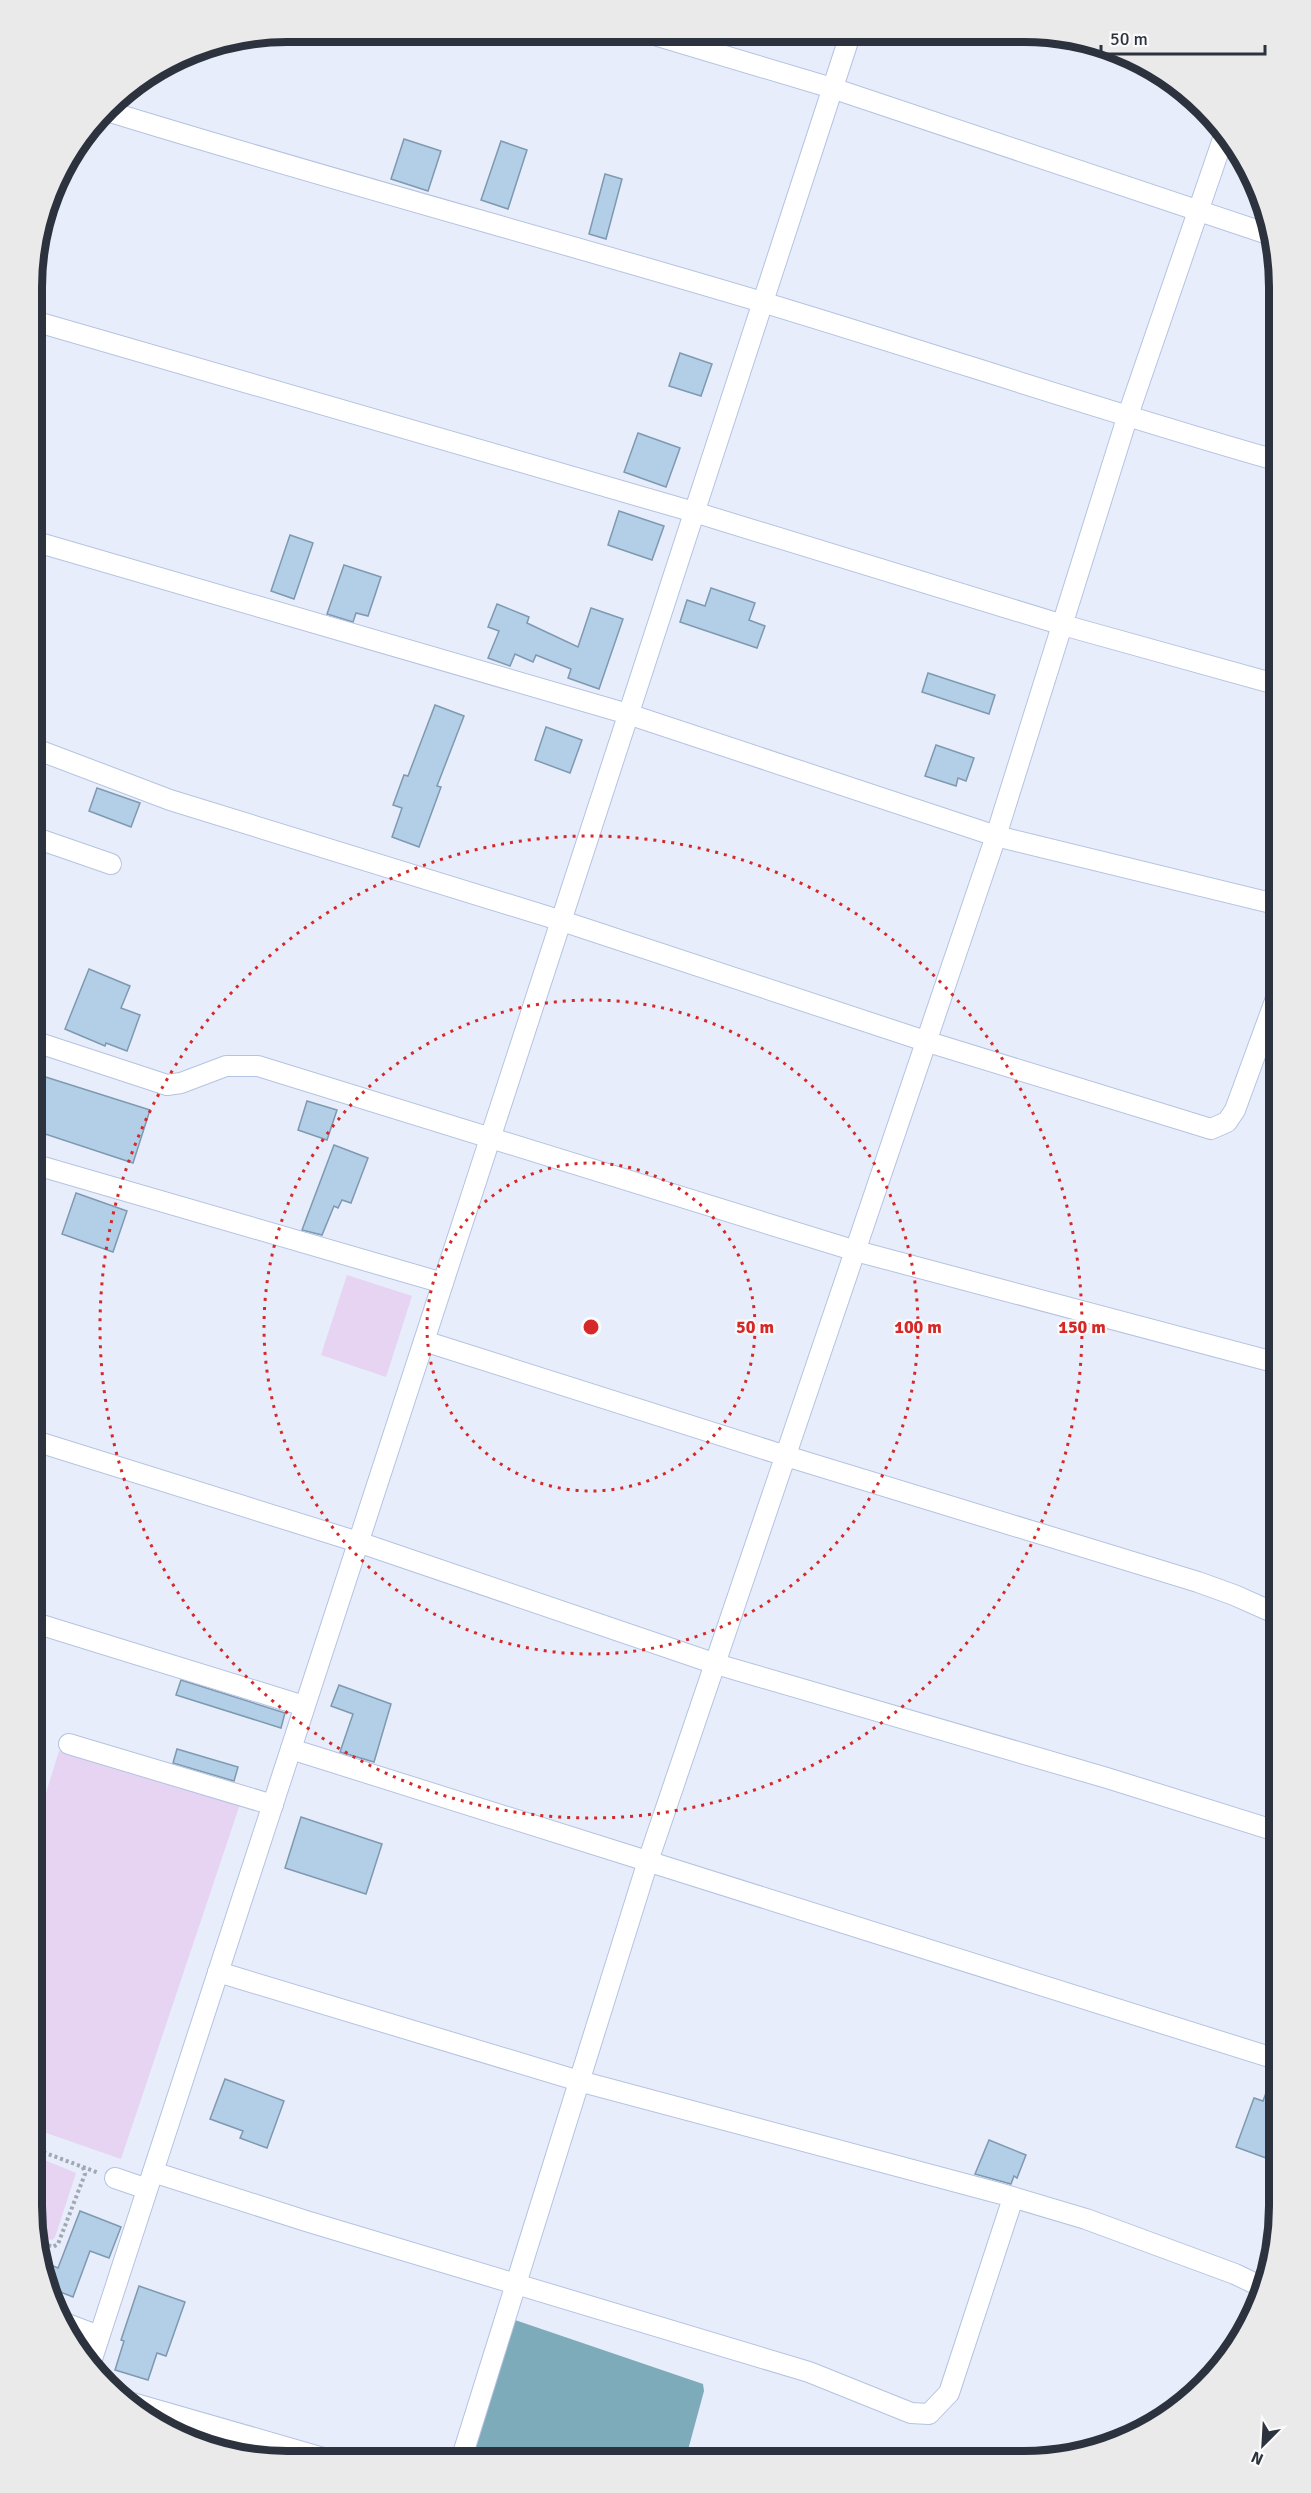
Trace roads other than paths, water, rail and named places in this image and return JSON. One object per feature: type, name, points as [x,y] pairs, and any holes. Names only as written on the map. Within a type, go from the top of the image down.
[{"type":"street","points":[[678,42],[832,88],[1263,232]]},
{"type":"street","points":[[93,2355],[848,42]]},
{"type":"street","points":[[114,114],[762,303],[1127,418],[1269,458]]},
{"type":"street","points":[[464,2451],[648,1861],[996,836],[1127,418],[1222,143]]},
{"type":"street","points":[[42,323],[694,512],[1063,625],[1269,682]]},
{"type":"street","points":[[42,544],[628,714],[996,836],[1269,903]]},
{"type":"street","points":[[42,751],[170,800],[562,921],[925,1041],[1211,1129],[1227,1122],[1235,1110],[1269,1017]]},
{"type":"street","points":[[42,840],[111,864]]},
{"type":"street","points":[[42,1044],[167,1084],[181,1083],[226,1066],[258,1066],[855,1251],[1269,1361]]},
{"type":"street","points":[[42,1167],[442,1283]]},
{"type":"street","points":[[424,1341],[786,1456],[1198,1582],[1269,1611]]},
{"type":"street","points":[[42,1443],[358,1542],[716,1664],[1107,1778],[1269,1829]]},
{"type":"street","points":[[42,1625],[304,1706]]},
{"type":"street","points":[[69,1744],[273,1805]]},
{"type":"street","points":[[291,1749],[1269,2057]]},
{"type":"street","points":[[218,1972],[579,2081],[1086,2219],[1235,2274],[1256,2284]]},
{"type":"street","points":[[115,2178],[150,2180],[515,2285],[809,2372],[911,2413],[929,2414],[949,2393],[1013,2198]]},
{"type":"street","points":[[74,2327],[99,2336]]},
{"type":"street","points":[[148,2407],[299,2451]]},
{"type":"water","points":[[515,2320],[703,2384],[704,2391],[688,2451],[469,2451]]}]
